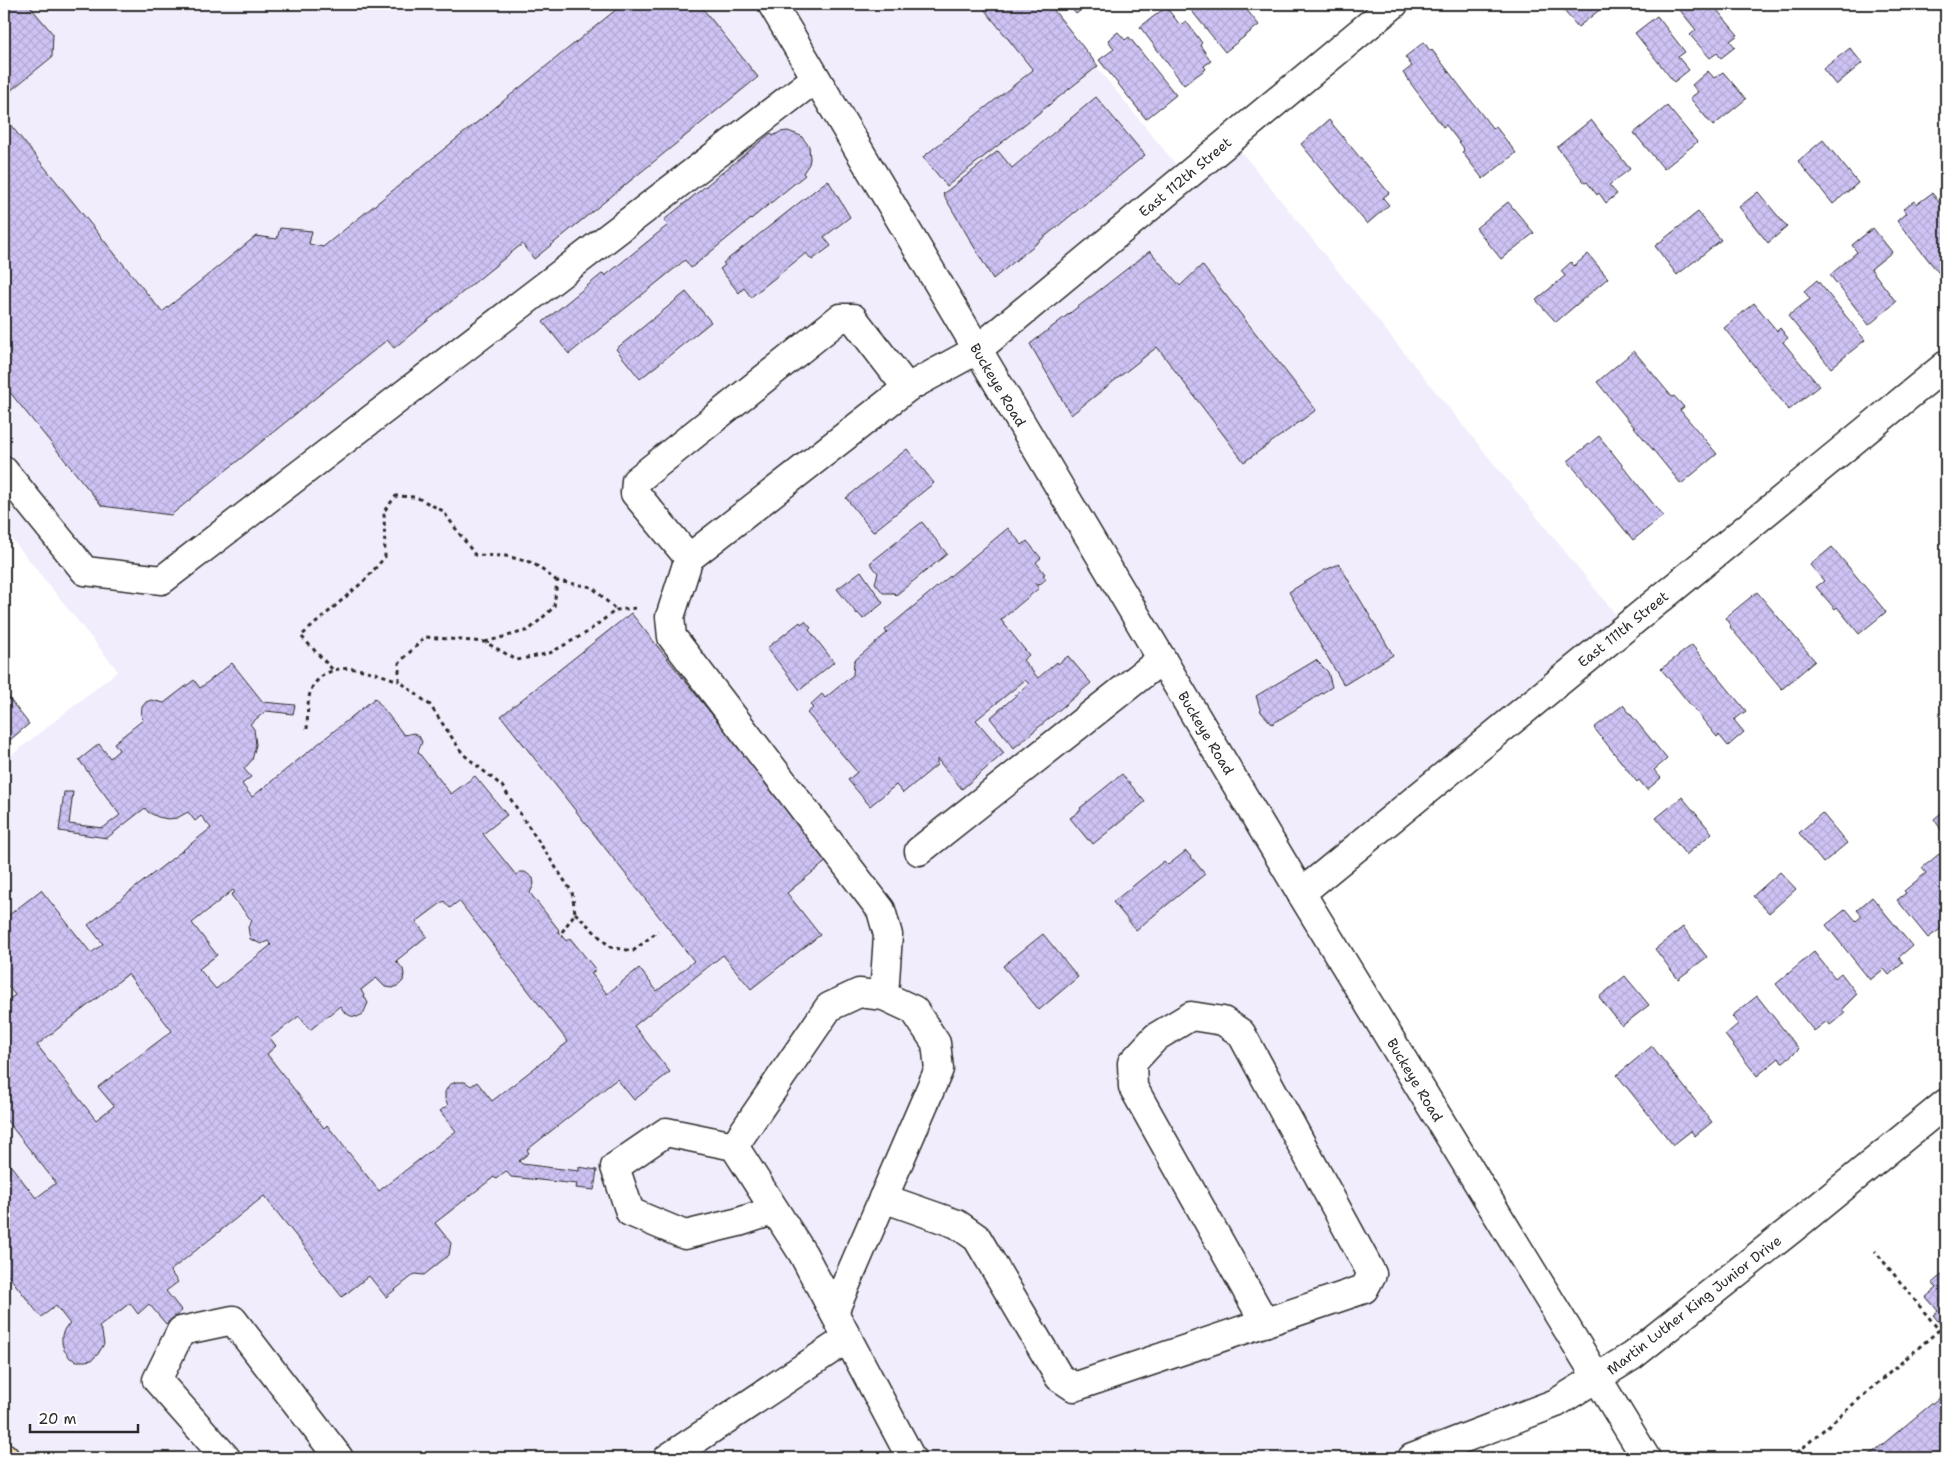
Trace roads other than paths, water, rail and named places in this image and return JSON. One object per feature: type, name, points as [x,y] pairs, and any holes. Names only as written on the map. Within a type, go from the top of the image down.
[{"type":"street","name":"Buckeye Road","points":[[772,4],[1301,893],[1596,1379],[1646,1458]]},
{"type":"street","name":"East 112th Street","points":[[689,558],[907,388],[977,350],[1394,4]]},
{"type":"street","points":[[4,471],[85,571],[162,580],[816,78]]},
{"type":"street","points":[[884,996],[888,935],[881,910],[672,637],[670,617],[689,558],[635,493],[636,481],[840,318],[853,318],[907,388]]},
{"type":"street","name":"East 111th Street","points":[[1301,893],[1946,365]]},
{"type":"street","points":[[918,851],[1162,659]]},
{"type":"street","points":[[734,1146],[829,1007],[859,992],[884,996],[914,1010],[936,1043],[939,1069],[834,1312]]},
{"type":"street","points":[[883,1198],[957,1224],[977,1238],[1059,1378],[1074,1387],[1265,1323],[1364,1289],[1372,1274],[1241,1033],[1223,1021],[1191,1016],[1156,1036],[1132,1063],[1133,1087],[1265,1323]]},
{"type":"street","name":"Martin Luther King Junior Drive","points":[[1412,1458],[1556,1403],[1632,1356],[1946,1103]]},
{"type":"street","points":[[775,1210],[685,1236],[630,1212],[615,1167],[666,1132],[734,1146],[775,1210],[803,1254],[910,1458]]},
{"type":"street","points":[[226,1458],[157,1380],[181,1331],[233,1320],[339,1458]]},
{"type":"street","points":[[668,1458],[848,1338]]}]
